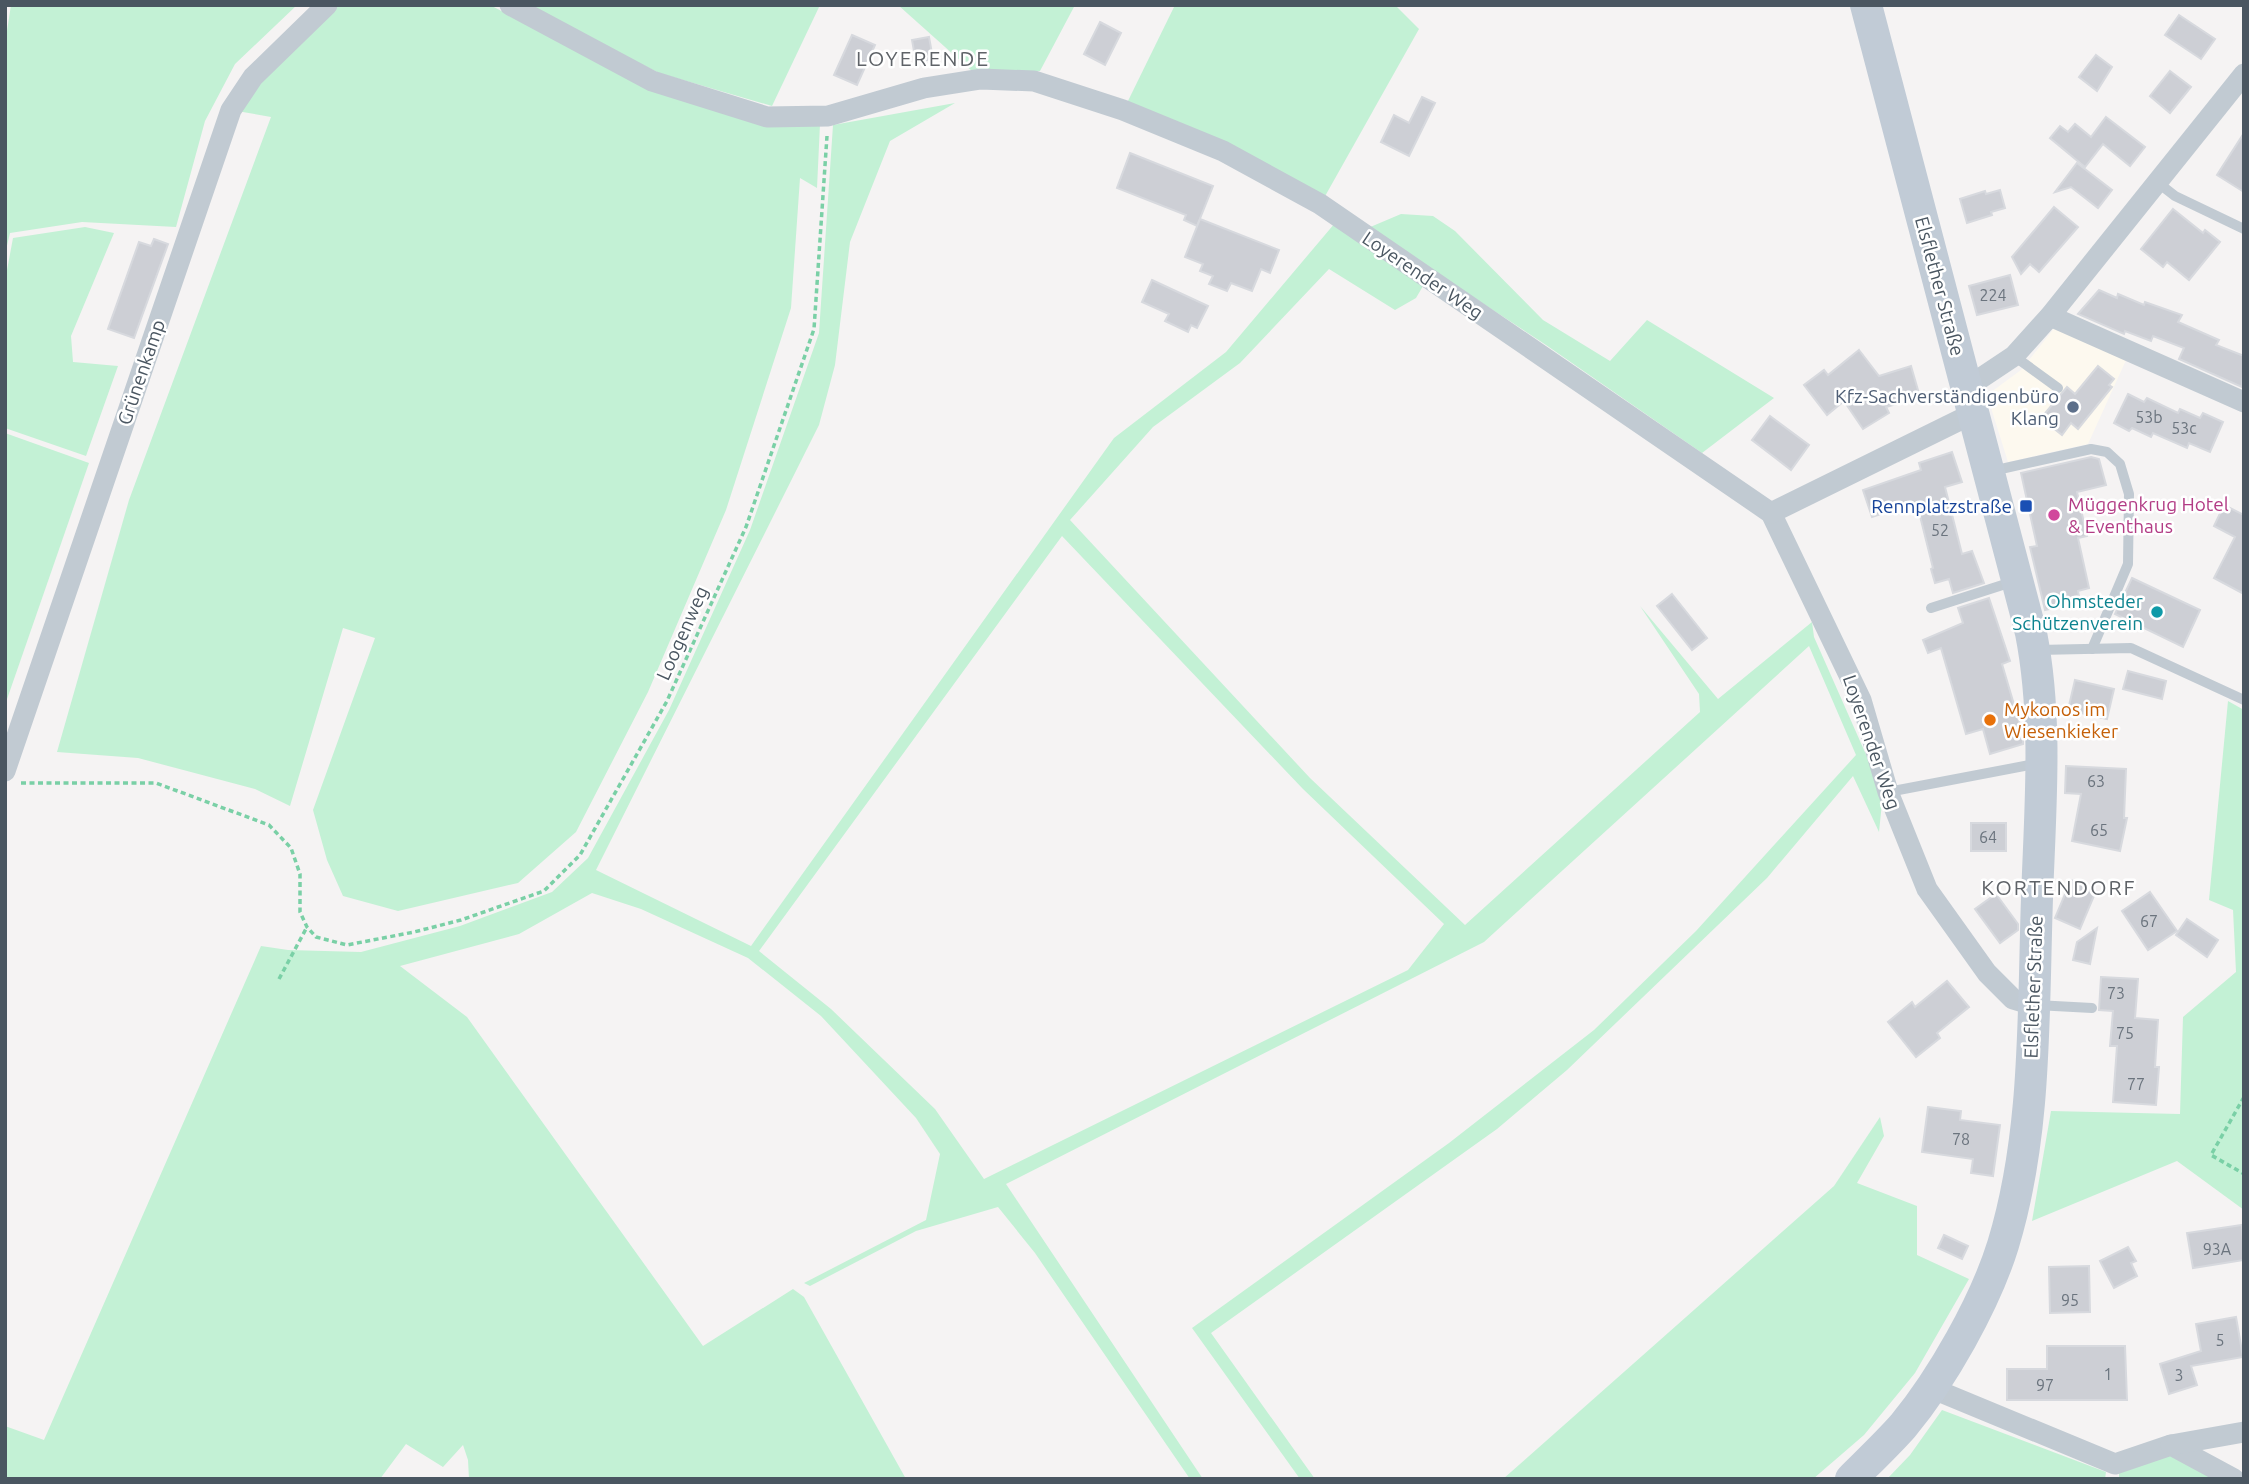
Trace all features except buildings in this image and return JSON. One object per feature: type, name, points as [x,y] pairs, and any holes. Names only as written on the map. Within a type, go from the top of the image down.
[{"type":"main road","name":"Elsflether Straße","points":[[1851,1479],[1903,1426],[1931,1388],[1973,1314],[2003,1246],[2019,1179],[2026,1132],[2041,762],[2039,684],[2018,580],[1866,5]]},
{"type":"street","name":"Grünenkamp","points":[[8,776],[231,110],[253,76],[327,5]]},
{"type":"street","name":"Loyerender Weg","points":[[510,5],[652,81],[766,117],[828,116],[924,88],[981,79],[1034,81],[1123,110],[1223,151],[1320,204],[1771,513],[1861,701],[1888,792],[1927,889],[1987,973],[2013,999],[2033,1005]]},
{"type":"street","points":[[1771,513],[1970,398],[1978,380],[2014,356],[2050,316],[2244,74]]},
{"type":"street","points":[[2050,316],[2244,402]]},
{"type":"street","points":[[1931,1388],[2114,1471],[2171,1445],[2244,1432]]},
{"type":"street","points":[[2171,1445],[2234,1479]]},
{"type":"lane","points":[[2157,182],[2175,197],[2244,229]]},
{"type":"lane","points":[[2014,356],[2058,388]]},
{"type":"lane","points":[[1989,472],[2091,449],[2107,452],[2120,464],[2129,494],[2128,564],[2092,649]]},
{"type":"lane","points":[[1931,608],[2018,580]]},
{"type":"lane","points":[[2034,651],[2131,648],[2244,700]]},
{"type":"lane","points":[[1888,792],[2041,762]]},
{"type":"lane","points":[[2033,1005],[2092,1007]]},
{"type":"path","name":"Loogenweg","points":[[306,927],[316,937],[347,944],[461,920],[544,891],[580,855],[667,701],[746,527],[814,329],[828,116]]},
{"type":"path","points":[[8,776],[156,783],[269,825],[291,848],[300,874],[300,912],[306,927],[279,979]]},
{"type":"path","points":[[2244,1097],[2211,1155],[2244,1174]]},
{"type":"shaded area","points":[[2056,326],[2127,358],[2088,444],[2008,462],[1987,395],[2021,370]]},
{"type":"green space","points":[[11,5],[297,5],[235,64],[205,121],[176,227],[82,222],[10,233],[5,254],[5,44]]},
{"type":"green space","points":[[339,5],[490,5],[648,88],[820,124],[817,188],[800,178],[791,308],[726,510],[648,692],[576,832],[518,883],[398,911],[343,896],[327,860],[313,810],[375,638],[343,628],[290,806],[255,789],[138,758],[57,752],[129,500],[271,117],[237,111],[285,55]]},
{"type":"green space","points":[[533,5],[820,5],[772,106],[659,73],[529,8]]},
{"type":"green space","points":[[898,5],[1075,5],[1040,71],[973,72]]},
{"type":"green space","points":[[1175,5],[1395,5],[1419,29],[1324,198],[1126,105]]},
{"type":"green space","points":[[955,103],[890,141],[850,242],[835,365],[819,425],[596,870],[751,946],[1114,438],[1226,352],[1335,223],[1423,286],[1416,298],[1395,310],[1329,269],[1240,363],[1153,427],[1070,520],[1310,778],[1465,925],[1700,712],[1699,694],[1640,606],[1718,699],[1812,622],[1814,637],[1883,793],[1879,832],[1853,776],[1767,878],[1567,1070],[1497,1129],[1211,1333],[1315,1479],[1300,1479],[1192,1328],[1449,1143],[1594,1030],[1696,931],[1856,755],[1809,646],[1484,942],[1006,1184],[1203,1479],[1190,1479],[1035,1253],[998,1207],[916,1231],[810,1286],[804,1283],[926,1220],[940,1154],[916,1118],[821,1016],[748,958],[641,909],[592,893],[519,934],[400,966],[467,1017],[703,1346],[793,1289],[804,1297],[906,1479],[469,1479],[468,1460],[463,1445],[443,1467],[406,1444],[380,1479],[5,1479],[5,1426],[44,1440],[261,946],[288,950],[361,952],[460,926],[552,892],[588,858],[669,710],[750,530],[819,333],[833,125]],"holes":[[[1062,536],[1303,789],[1444,924],[1408,970],[984,1179],[935,1109],[831,1009],[759,951]]]},
{"type":"green space","points":[[1401,214],[1433,216],[1455,231],[1543,320],[1610,361],[1647,320],[1774,398],[1702,453],[1546,345],[1368,228]]},
{"type":"green space","points":[[85,227],[114,233],[71,336],[73,362],[118,366],[86,456],[5,428],[5,281],[13,238]]},
{"type":"green space","points":[[5,433],[89,463],[5,705]]},
{"type":"green space","points":[[2228,701],[2244,710],[2244,1210],[2177,1161],[2032,1221],[2051,1111],[2180,1114],[2183,1017],[2236,972],[2233,910],[2209,900]]},
{"type":"green space","points":[[1880,1117],[1884,1136],[1857,1183],[1917,1206],[1917,1255],[1969,1279],[1915,1373],[1864,1435],[1813,1479],[1503,1479],[1834,1186]]},
{"type":"green space","points":[[1942,1410],[2106,1472],[2105,1479],[1887,1479],[1910,1455]]},
{"type":"green space","points":[[2171,1453],[2216,1479],[2119,1479],[2119,1471]]},
{"type":"place","name":"Kfz-Sachverständigenbüro Klang","points":[[2073,407]]},
{"type":"place","name":"Rennplatzstraße","points":[[2026,506]]},
{"type":"place","name":"Müggenkrug Hotel & Eventhaus","points":[[2054,515]]},
{"type":"place","name":"Ohmsteder Schützenverein","points":[[2157,612]]},
{"type":"place","name":"Mykonos im Wiesenkieker","points":[[1990,720]]},
{"type":"district","name":"LOYERENDE","points":[[923,58]]},
{"type":"district","name":"KORTENDORF","points":[[2059,887]]}]
